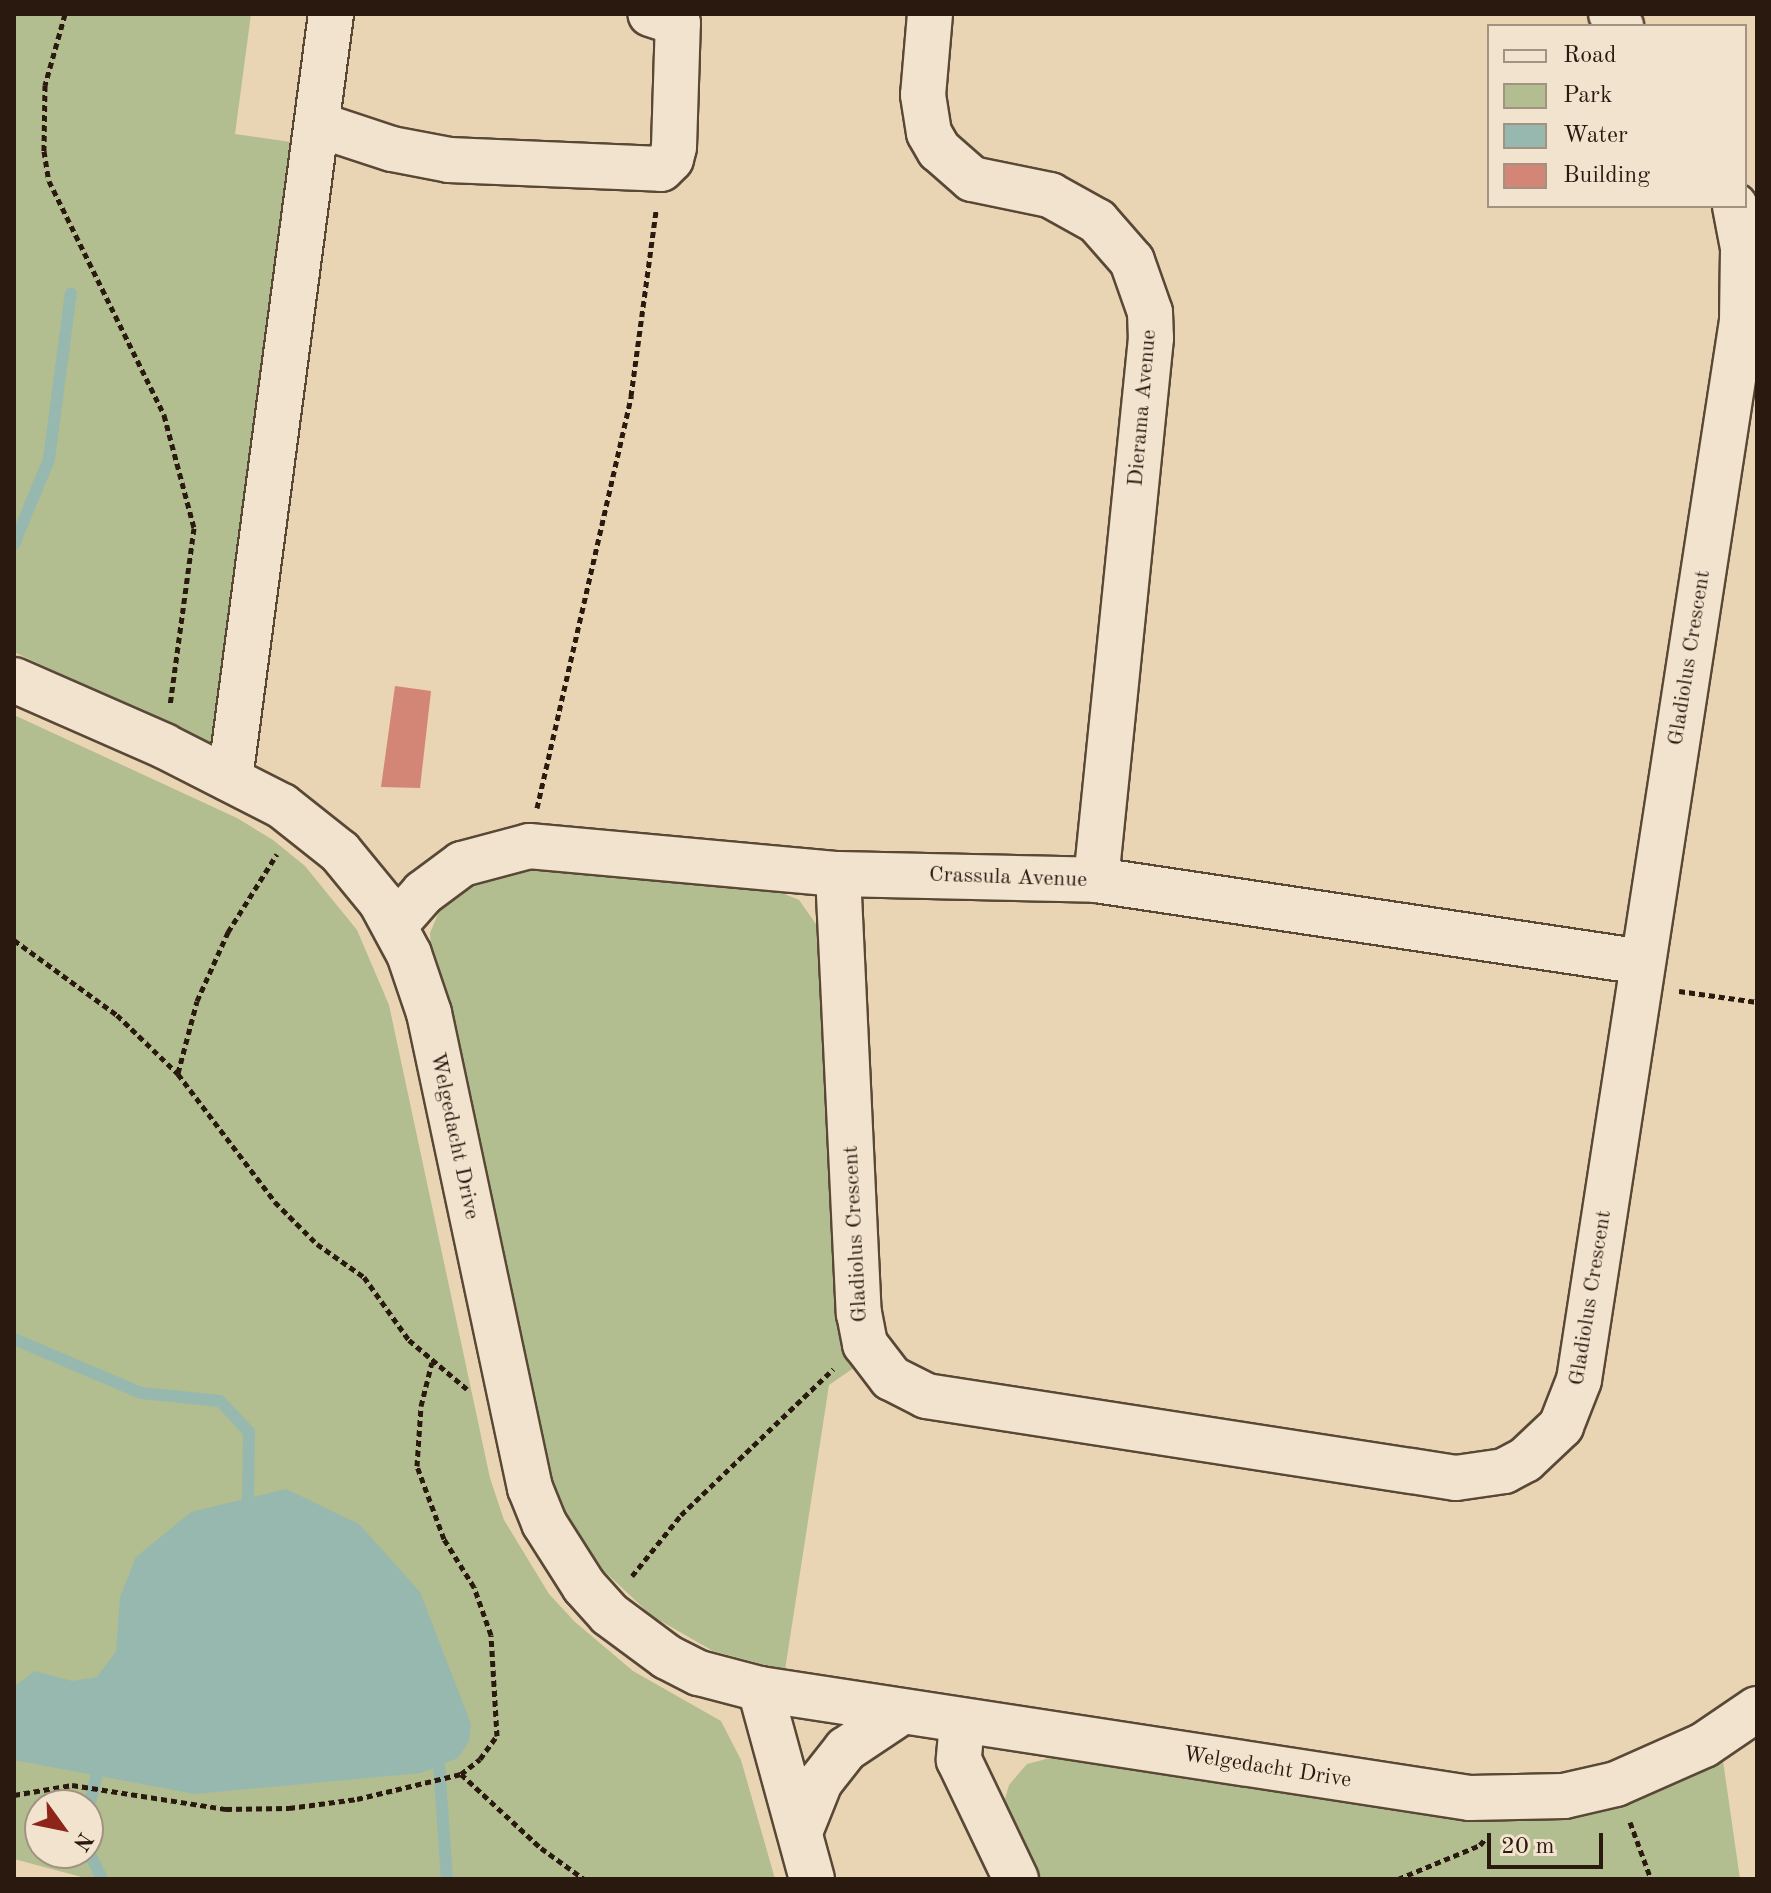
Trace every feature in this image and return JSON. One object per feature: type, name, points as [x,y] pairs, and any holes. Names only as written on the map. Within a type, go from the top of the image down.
[{"type":"street","points":[[230,779],[319,125],[331,14]]},
{"type":"street","points":[[319,125],[392,149],[449,160],[661,169],[671,159],[674,147],[678,23],[650,14]]},
{"type":"street","name":"Dierama Avenue","points":[[930,14],[923,95],[929,133],[939,150],[972,179],[1050,195],[1097,221],[1132,261],[1150,312],[1151,338],[1096,880]]},
{"type":"street","name":"Gladiolus Crescent","points":[[838,874],[859,1313],[872,1358],[891,1378],[926,1396],[1456,1478],[1504,1471],[1545,1444],[1561,1426],[1579,1380],[1642,974],[1742,321],[1743,248],[1735,208]]},
{"type":"street","name":"Welgedacht Drive","points":[[14,680],[164,746],[230,779],[300,820],[348,861],[395,925],[429,1013],[515,1429],[544,1523],[584,1586],[609,1614],[689,1668],[760,1689],[900,1713],[1470,1798],[1564,1796],[1616,1784],[1752,1723]]},
{"type":"street","name":"Crassula Avenue","points":[[395,925],[423,893],[462,864],[529,846],[838,874],[1096,880],[1642,974]]},
{"type":"street","points":[[760,1689],[812,1879]]},
{"type":"street","points":[[800,1832],[820,1782],[846,1749],[900,1713]]},
{"type":"street","points":[[962,1722],[959,1760],[1016,1879]]},
{"type":"path","points":[[65,14],[45,85],[49,181],[110,314],[164,415],[194,528],[164,746]]},
{"type":"path","points":[[529,846],[631,396],[661,169]]},
{"type":"path","points":[[178,1074],[197,1001],[228,932],[300,820]]},
{"type":"path","points":[[14,940],[117,1015],[178,1074],[275,1202],[317,1244],[364,1277],[409,1340],[432,1362],[515,1429]]},
{"type":"path","points":[[1642,974],[1757,1002]]},
{"type":"path","points":[[609,1614],[635,1571],[681,1515],[783,1413],[838,1365],[872,1358]]},
{"type":"path","points":[[14,1795],[72,1785],[226,1809],[273,1808],[357,1799],[461,1774],[497,1736],[499,1703],[491,1635],[474,1587],[444,1539],[417,1466],[421,1406],[432,1362]]},
{"type":"path","points":[[461,1774],[541,1848],[584,1879]]},
{"type":"path","points":[[1616,1784],[1651,1879]]},
{"type":"path","points":[[1398,1879],[1480,1845],[1491,1832]]},
{"type":"green space","points":[[14,14],[251,14],[235,134],[298,143],[215,746],[14,652]]},
{"type":"green space","points":[[14,715],[237,818],[273,840],[305,866],[357,930],[389,1005],[490,1478],[504,1520],[549,1594],[575,1622],[633,1671],[721,1721],[741,1760],[775,1879],[89,1879],[52,1869],[104,1869],[104,1789],[24,1789],[24,1862],[14,1859]]},
{"type":"green space","points":[[514,869],[772,889],[799,900],[823,934],[855,1367],[829,1385],[785,1670],[713,1651],[652,1616],[603,1570],[565,1511],[550,1476],[431,949],[430,933],[441,907],[471,884]]},
{"type":"green space","points":[[1054,1757],[1443,1816],[1523,1821],[1604,1810],[1646,1797],[1723,1761],[1740,1879],[1036,1879],[1006,1813],[1005,1799],[1009,1785],[1027,1764]]},
{"type":"water","points":[[286,1489],[359,1524],[420,1592],[471,1724],[469,1741],[458,1758],[421,1773],[195,1794],[14,1760],[14,1687],[34,1671],[72,1681],[97,1677],[116,1651],[120,1597],[136,1557],[191,1512]]},
{"type":"building","points":[[395,686],[431,691],[420,788],[381,787]]},
{"type":"waterway","points":[[14,544],[49,459],[71,293]]},
{"type":"waterway","points":[[14,1339],[141,1393],[220,1401],[249,1432],[248,1499]]},
{"type":"waterway","points":[[439,1765],[447,1879]]},
{"type":"waterway","points":[[93,1789],[96,1776]]},
{"type":"waterway","points":[[97,1869],[102,1879]]}]
